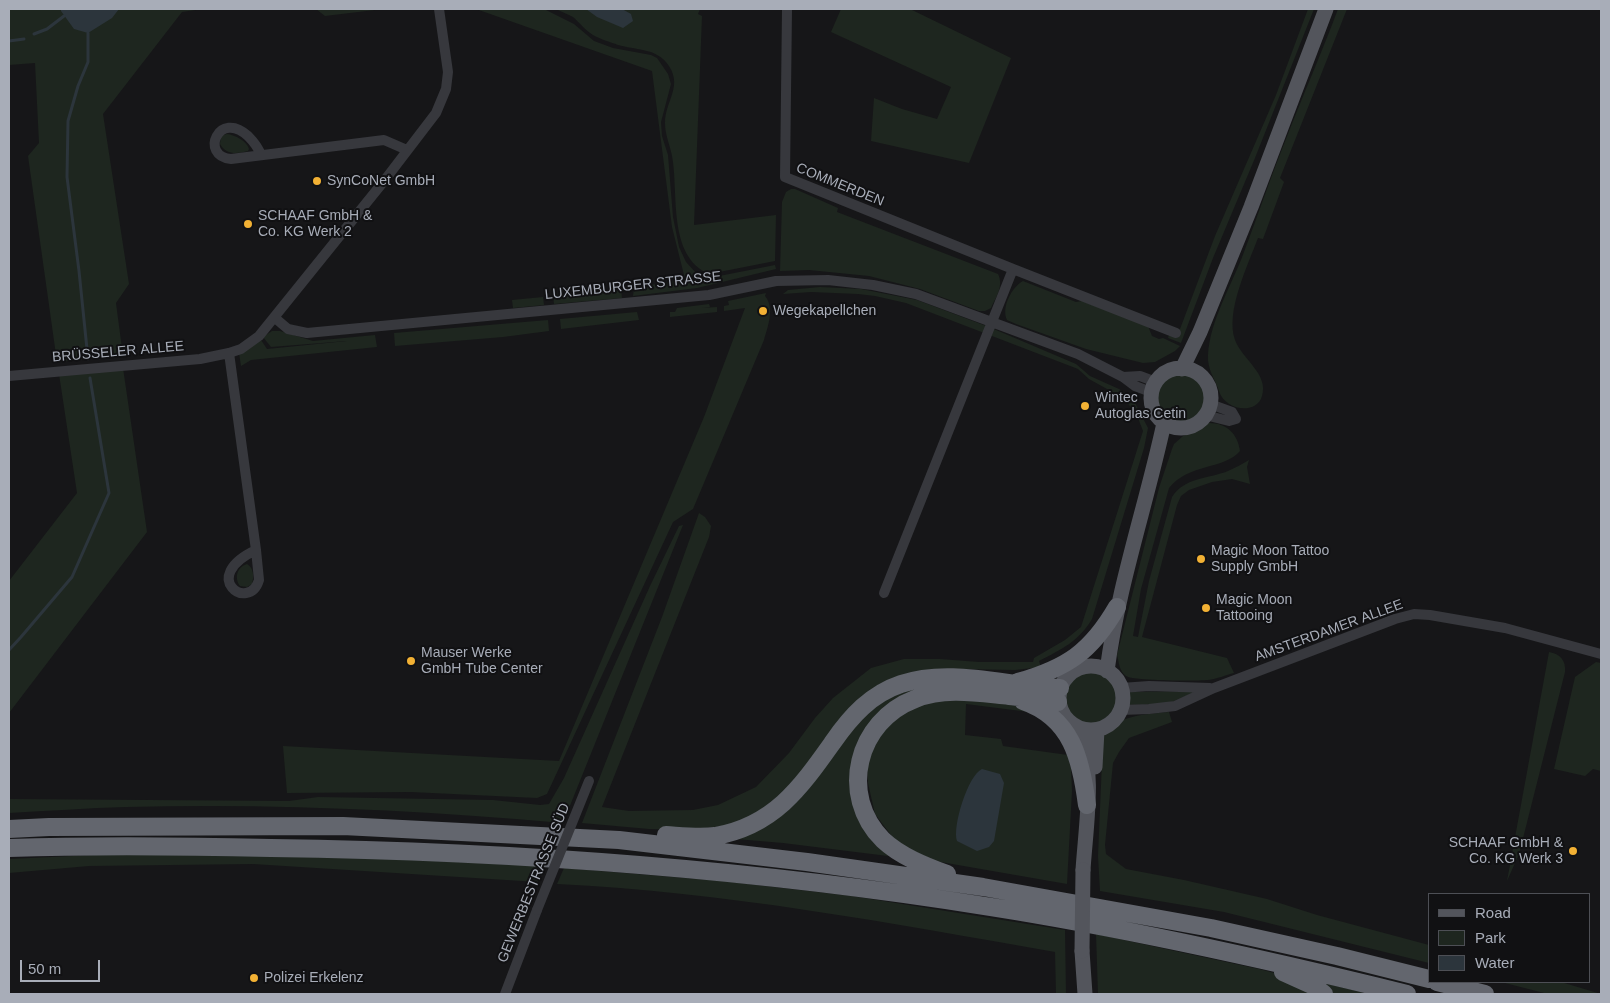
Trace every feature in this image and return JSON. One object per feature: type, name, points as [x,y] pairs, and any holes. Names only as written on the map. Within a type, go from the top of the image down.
[{"type":"highway","points":[[982,887],[926,866],[896,850],[884,840],[874,828],[863,806],[859,785],[859,768],[862,752],[875,727],[895,708],[908,701],[929,694],[946,692],[1010,690],[1054,670],[1085,650],[1095,640],[1117,607]]},
{"type":"highway","points":[[618,840],[655,835],[715,836],[758,821],[772,813],[792,796],[847,721],[872,699],[899,684],[933,677],[951,678],[1010,690],[1059,695]]},
{"type":"highway","points":[[1010,690],[1039,706],[1070,739],[1080,762],[1087,805]]},
{"type":"highway","points":[[9,829],[49,826],[343,826],[618,840],[808,862],[982,887],[1211,928],[1337,956],[1428,980]]},
{"type":"highway","points":[[9,848],[194,846],[371,849],[645,864],[772,877],[939,899],[1142,934],[1288,965],[1407,994]]},
{"type":"highway","points":[[1208,948],[1280,970],[1314,986],[1324,994]]},
{"type":"highway","points":[[1442,983],[1486,994]]},
{"type":"main road","points":[[1189,370],[1200,332],[1251,207],[1326,9]]},
{"type":"main road","points":[[1189,370],[1202,378],[1208,386],[1210,395],[1207,410],[1192,426],[1170,425],[1158,417],[1153,410],[1151,401],[1154,387],[1167,372],[1189,370]]},
{"type":"main road","points":[[1103,669],[1117,607],[1154,470],[1170,425]]},
{"type":"main road","points":[[1090,666],[1103,669],[1115,677],[1121,688],[1123,702],[1121,710],[1111,723],[1097,730],[1080,729],[1067,720],[1061,712],[1059,695],[1064,680],[1070,673],[1079,668],[1090,666]]},
{"type":"main road","points":[[1080,729],[1087,759],[1082,951],[1085,994]]},
{"type":"main road","points":[[1087,805],[1095,777],[1097,730]]},
{"type":"street","name":"BRÜSSELER ALLEE","points":[[9,376],[200,359],[241,349],[260,336],[436,113],[446,89],[448,72],[439,9]]},
{"type":"street","name":"COMMERDEN","points":[[787,9],[785,177],[1176,333]]},
{"type":"street","points":[[260,155],[384,140],[407,150]]},
{"type":"street","points":[[884,593],[1013,269]]},
{"type":"street","name":"LUXEMBURGER STRASSE","points":[[275,318],[288,329],[307,333],[709,295],[776,281],[828,280],[873,285],[916,294],[1078,354],[1135,386],[1154,387]]},
{"type":"street","points":[[229,353],[256,550]]},
{"type":"street","name":"AMSTERDAMER ALLEE","points":[[1121,710],[1175,706],[1214,688],[1395,619],[1414,614],[1505,628],[1601,654]]},
{"type":"street","name":"AMSTERDAMER ALLEE","points":[[1121,688],[1149,686],[1214,688]]},
{"type":"street","name":"GEWERBESTRASSE SÜD","points":[[504,994],[589,781]]},
{"type":"green space","points":[[9,9],[202,9],[182,12],[103,114],[129,284],[116,303],[123,356],[57,362],[28,156],[39,143],[35,63],[9,65]]},
{"type":"green space","points":[[316,9],[383,9],[325,16]]},
{"type":"green space","points":[[476,9],[544,9],[574,24],[594,41],[613,48],[651,55],[657,58],[668,74],[671,84],[661,122],[662,136],[668,155],[673,217],[679,247],[686,262],[697,274],[709,278],[775,265],[776,269],[697,288],[633,296],[634,288],[685,279],[672,227],[652,71]]},
{"type":"green space","points":[[556,9],[700,9],[698,14],[702,16],[694,225],[776,215],[775,261],[709,274],[696,265],[686,253],[677,222],[674,171],[665,127],[666,115],[674,85],[671,70],[666,62],[656,54],[618,45],[599,38],[587,31],[573,17]]},
{"type":"green space","points":[[841,9],[910,9],[1011,58],[969,163],[871,141],[874,98],[902,109],[937,119],[951,87],[831,32]]},
{"type":"green space","points":[[1308,9],[1314,9],[1213,258],[1181,343],[1168,338],[1169,335],[1177,337],[1215,236],[1276,95]]},
{"type":"green space","points":[[1338,9],[1347,9],[1280,178],[1284,182],[1263,239],[1258,238],[1235,303],[1233,329],[1235,340],[1258,374],[1263,388],[1259,402],[1248,408],[1241,408],[1228,403],[1222,398],[1212,374],[1208,355],[1213,329],[1244,252],[1280,153]]},
{"type":"green space","points":[[227,134],[243,141],[248,146],[248,151],[236,153],[222,148],[220,144],[221,136]]},
{"type":"green space","points":[[791,189],[838,208],[837,212],[998,274],[1000,287],[991,308],[979,311],[920,289],[869,276],[809,270],[780,271],[782,202],[786,192]]},
{"type":"green space","points":[[1023,281],[1076,302],[1082,301],[1148,326],[1152,336],[1159,339],[1163,338],[1180,346],[1175,351],[1155,362],[1143,363],[1086,349],[1016,324],[1007,320],[1005,309],[1015,288]]},
{"type":"green space","points":[[820,287],[861,289],[917,300],[989,327],[1076,364],[1090,376],[1132,397],[1148,428],[1144,448],[1092,619],[1075,639],[1062,649],[1039,661],[1041,667],[1015,670],[961,669],[910,674],[787,790],[750,818],[731,825],[688,830],[649,829],[582,823],[662,617],[699,513],[705,517],[711,526],[709,537],[602,807],[629,811],[693,810],[718,805],[756,787],[789,753],[815,718],[833,698],[871,668],[904,659],[1033,662],[1034,658],[1065,640],[1081,627],[1143,431],[1138,418],[1125,399],[1089,379],[1078,369],[906,303],[858,294],[811,292],[783,294],[788,290]]},
{"type":"green space","points":[[621,289],[622,298],[554,304],[553,295]]},
{"type":"green space","points":[[766,293],[765,296],[770,306],[770,312],[764,340],[693,509],[673,522],[547,794],[537,798],[411,792],[287,793],[283,746],[559,761],[704,417],[745,308],[724,311],[724,306],[729,305],[728,301]]},
{"type":"green space","points":[[543,297],[544,305],[513,308],[512,300]]},
{"type":"green space","points":[[709,304],[710,307],[702,308],[717,307],[717,312],[670,317],[670,312],[675,312],[677,308]]},
{"type":"green space","points":[[637,312],[639,320],[561,329],[560,319]]},
{"type":"green space","points":[[548,320],[549,331],[503,337],[395,346],[394,333]]},
{"type":"green space","points":[[272,331],[280,331],[313,341],[375,335],[377,347],[251,360],[241,366],[239,353],[261,340],[267,349],[347,341],[271,347],[263,337]]},
{"type":"green space","points":[[123,368],[147,532],[9,713],[9,581],[77,493],[59,374]]},
{"type":"green space","points":[[1181,373],[1191,375],[1199,380],[1204,388],[1206,398],[1204,408],[1199,416],[1191,421],[1181,423],[1171,421],[1163,416],[1158,408],[1156,398],[1158,388],[1163,380],[1171,375]]},
{"type":"green space","points":[[1207,423],[1219,424],[1230,430],[1237,439],[1240,451],[1225,461],[1186,474],[1169,488],[1141,589],[1133,636],[1138,637],[1149,581],[1172,497],[1177,490],[1190,482],[1220,474],[1249,460],[1247,467],[1250,484],[1232,479],[1212,482],[1189,490],[1181,496],[1142,637],[1227,658],[1234,673],[1208,680],[1131,678],[1122,672],[1117,655],[1159,488],[1174,444],[1183,436],[1195,432]]},
{"type":"green space","points":[[683,525],[563,823],[400,811],[235,806],[126,807],[9,813],[9,799],[289,801],[318,797],[493,800],[540,805],[549,804],[564,778],[650,586],[679,526]]},
{"type":"green space","points":[[247,564],[253,573],[252,584],[247,587],[240,586],[237,580],[237,573]]},
{"type":"green space","points":[[1549,652],[1561,658],[1565,672],[1519,854],[1507,881]]},
{"type":"green space","points":[[1596,662],[1601,663],[1601,771],[1593,769],[1585,776],[1554,769],[1575,677]]},
{"type":"green space","points":[[1086,673],[1096,673],[1110,680],[1117,694],[1117,704],[1110,718],[1096,725],[1086,725],[1076,721],[1069,714],[1065,704],[1065,694],[1069,684],[1076,677]]},
{"type":"green space","points":[[942,680],[888,709],[854,789],[904,858],[783,843],[724,838],[745,831],[879,698]]},
{"type":"green space","points":[[1198,691],[1161,704],[1128,705],[1129,692]]},
{"type":"green space","points":[[957,698],[997,702],[1028,708],[1029,712],[966,704],[965,735],[1001,739],[1003,746],[1068,755],[1071,768],[1072,791],[1067,884],[935,861],[907,848],[894,839],[875,814],[868,783],[867,768],[871,753],[883,730],[915,705]]},
{"type":"green space","points":[[1169,712],[1172,722],[1129,738],[1113,763],[1105,845],[1106,854],[1126,869],[1267,899],[1317,915],[1428,945],[1428,963],[1224,912],[1100,891],[1098,856],[1103,738],[1108,730],[1122,720],[1141,715]]},
{"type":"green space","points":[[157,852],[267,853],[542,866],[538,882],[253,864],[89,866],[9,873],[9,859]]},
{"type":"green space","points":[[564,868],[722,881],[852,896],[1065,930],[1066,994],[1056,994],[1055,952],[745,901],[620,888],[557,884]]},
{"type":"green space","points":[[1096,934],[1286,976],[1317,994],[1098,994]]},
{"type":"green space","points":[[1316,981],[1369,994],[1332,994]]},
{"type":"green space","points":[[1505,983],[1564,983],[1601,994],[1548,994]]},
{"type":"water","points":[[61,9],[119,9],[112,18],[88,33],[74,29]]},
{"type":"water","points":[[586,9],[622,9],[631,14],[633,21],[623,28],[597,17]]},
{"type":"water","points":[[982,769],[1000,774],[1004,783],[994,841],[989,847],[977,851],[957,841],[956,834],[962,802],[971,781]]},
{"type":"waterway","points":[[34,34],[47,29],[64,16]]},
{"type":"waterway","points":[[88,33],[88,62],[78,86],[68,121],[67,177],[88,359]]},
{"type":"waterway","points":[[9,41],[24,39]]},
{"type":"waterway","points":[[9,650],[72,577],[109,493],[90,378]]},
{"type":"place","name":"SynCoNet GmbH","points":[[317,181]]},
{"type":"place","name":"SCHAAF GmbH & Co. KG Werk 2","points":[[248,224]]},
{"type":"place","name":"Wegekapellchen","points":[[763,311]]},
{"type":"place","name":"Wintec Autoglas Cetin","points":[[1085,406]]},
{"type":"place","name":"Magic Moon Tattoo Supply GmbH","points":[[1201,559]]},
{"type":"place","name":"Magic Moon Tattooing","points":[[1206,608]]},
{"type":"place","name":"Mauser Werke GmbH Tube Center","points":[[411,661]]},
{"type":"place","name":"SCHAAF GmbH & Co. KG Werk 3","points":[[1573,851]]},
{"type":"place","name":"Polizei Erkelenz","points":[[254,978]]}]
